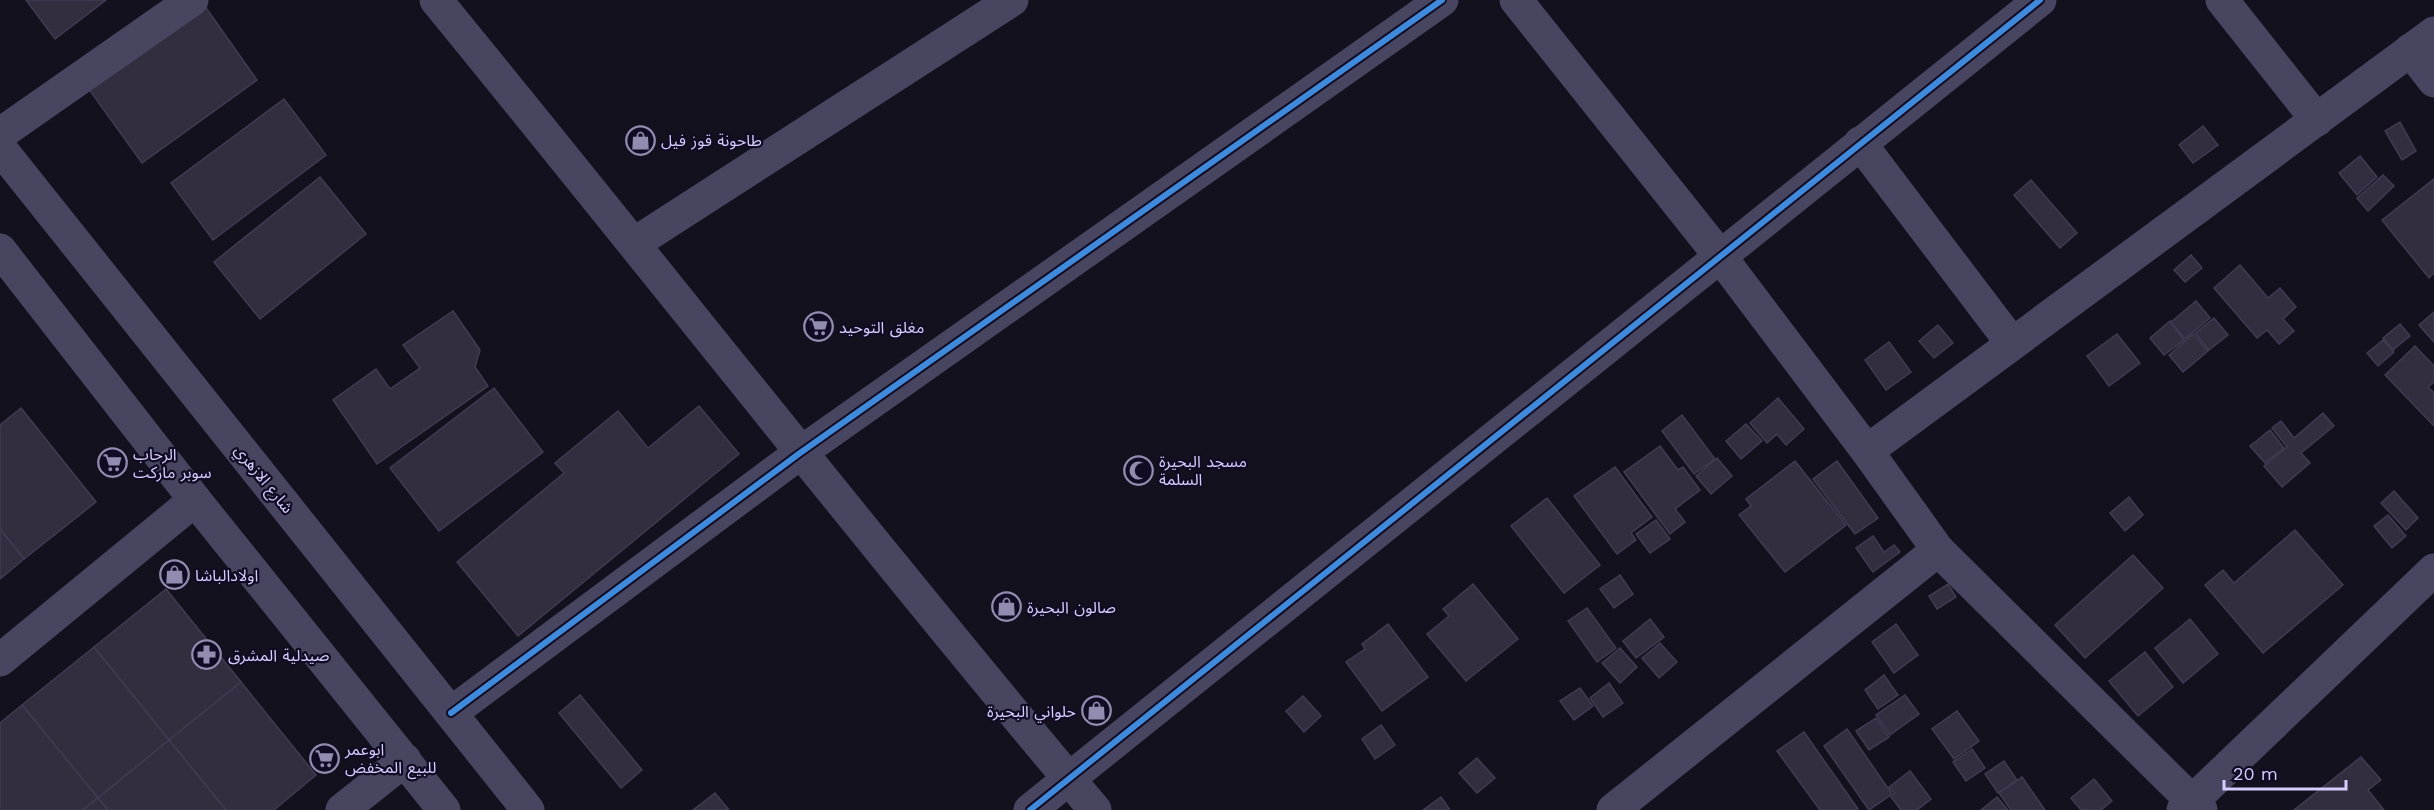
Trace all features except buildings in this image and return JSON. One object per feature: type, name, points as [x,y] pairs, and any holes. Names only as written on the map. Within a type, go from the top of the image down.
[{"type":"street","points":[[0,134],[192,0]]},
{"type":"street","points":[[436,0],[635,243],[801,453],[1095,810]]},
{"type":"street","points":[[635,243],[1012,0]]},
{"type":"street","points":[[451,713],[801,453],[1442,0]]},
{"type":"street","points":[[1516,0],[1719,256],[1867,451],[1938,550],[2193,807],[2434,570]]},
{"type":"street","points":[[1030,810],[2040,0]]},
{"type":"street","points":[[2222,0],[2317,120]]},
{"type":"street","points":[[1867,451],[2011,342],[2422,41],[2434,81]]},
{"type":"street","points":[[1860,143],[2011,342]]},
{"type":"street","name":"شارع الازهري","points":[[0,148],[528,810]]},
{"type":"street","points":[[0,250],[195,500],[444,810]]},
{"type":"street","points":[[0,660],[195,500]]},
{"type":"street","points":[[1613,810],[1938,550]]},
{"type":"street","points":[[342,810],[405,760]]},
{"type":"cycle path","points":[[451,713],[800,453],[1442,0]]},
{"type":"cycle path","points":[[1030,810],[2040,0]]},
{"type":"place","name":"طاحونة قوز فيل","points":[[640,140]]},
{"type":"place","name":"مغلق التوحيد","points":[[818,327]]},
{"type":"place","name":"الرحاب سوبر ماركت","points":[[112,463]]},
{"type":"place","name":"مسجد البحيرة السلمة","points":[[1138,470]]},
{"type":"place","name":"اولادالباشا","points":[[174,575]]},
{"type":"place","name":"صالون البحيرة","points":[[1006,607]]},
{"type":"place","name":"صيدلية المشرق","points":[[207,655]]},
{"type":"place","name":"حلواني البحيرة","points":[[1097,711]]},
{"type":"place","name":"ابوعمر للبيع المخفض","points":[[324,758]]}]
